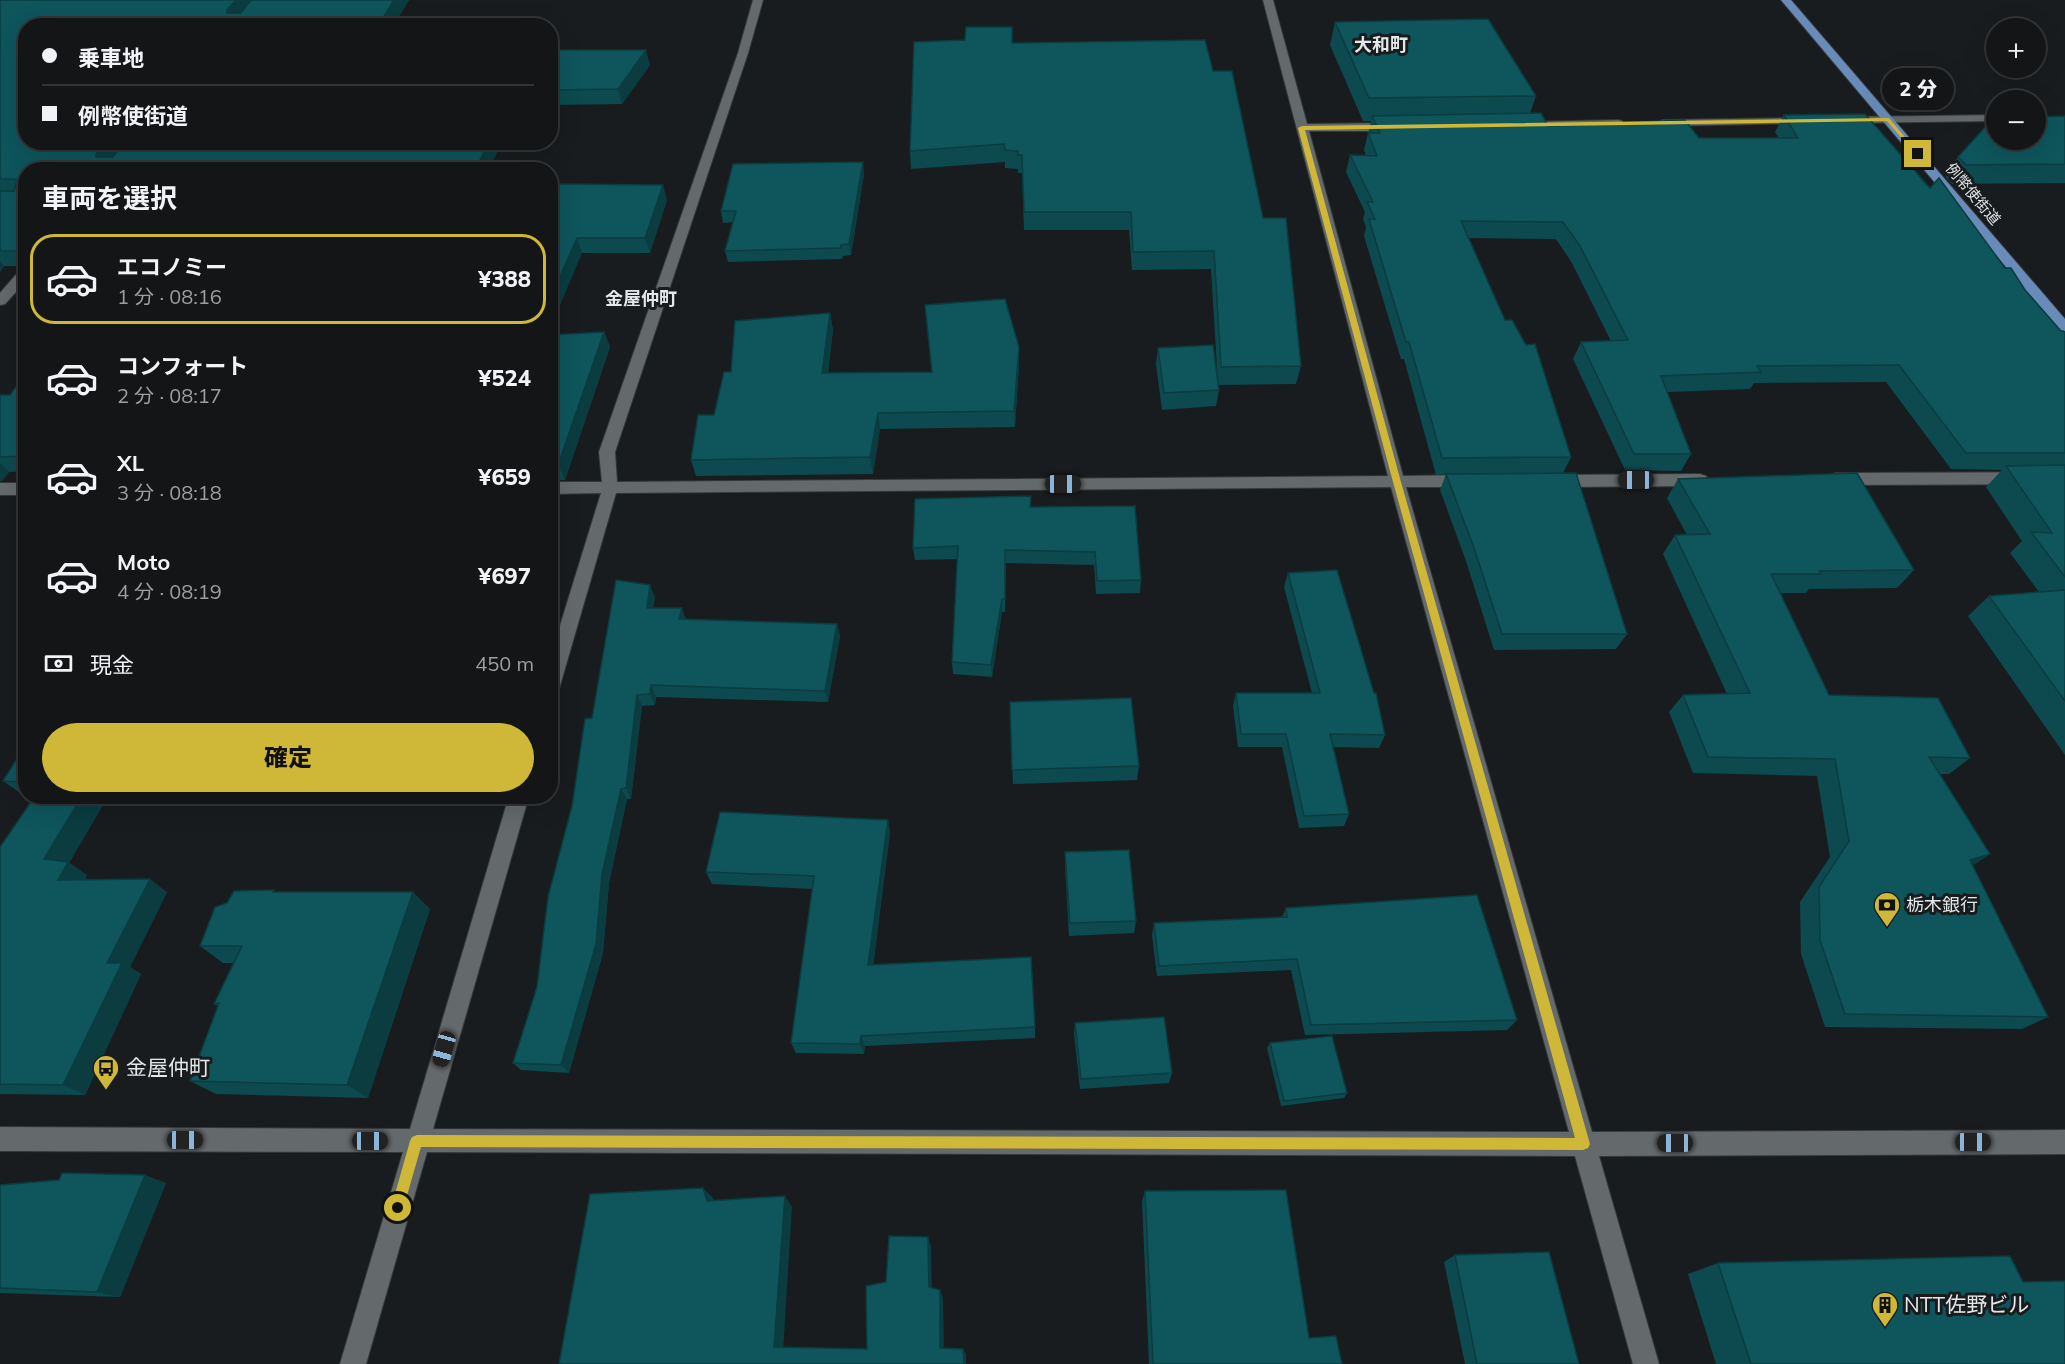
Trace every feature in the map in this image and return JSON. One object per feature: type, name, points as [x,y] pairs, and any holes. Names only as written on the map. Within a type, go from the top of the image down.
[{"type":"main road","name":"例幣使街道","points":[[1786,0],[2065,328]]},
{"type":"street","points":[[558,661],[610,488],[607,452],[743,53],[758,0]]},
{"type":"street","points":[[1268,0],[1397,482],[1646,1364]]},
{"type":"street","points":[[1649,123],[1986,118]]},
{"type":"street","points":[[1517,125],[1625,123]]},
{"type":"street","points":[[1302,128],[1409,126]]},
{"type":"street","points":[[0,301],[18,281]]},
{"type":"street","points":[[1815,479],[2065,478]]},
{"type":"street","points":[[1540,481],[1719,480]]},
{"type":"street","points":[[558,488],[1481,481]]},
{"type":"street","points":[[0,489],[18,489]]},
{"type":"street","points":[[353,1364],[517,804]]},
{"type":"street","points":[[0,1139],[1583,1144],[2065,1142]]},
{"type":"building","points":[[0,0],[236,0],[227,13],[241,13],[251,0],[394,0],[383,18],[18,18],[18,150],[99,150],[96,157],[113,157],[119,150],[485,150],[479,162],[18,162],[18,251],[0,251],[0,191],[14,191],[17,181],[0,179]]},
{"type":"building","points":[[1488,19],[1536,96],[1369,98],[1335,22]]},
{"type":"building","points":[[966,27],[1012,27],[1012,43],[1205,40],[1213,71],[1232,71],[1263,218],[1286,218],[1301,366],[1221,367],[1214,251],[1133,252],[1131,212],[1024,212],[1022,155],[1018,155],[1018,151],[1005,150],[1004,144],[910,151],[914,42],[965,40]]},
{"type":"building","points":[[558,50],[646,50],[618,89],[558,90]]},
{"type":"building","points":[[1541,113],[1548,126],[1685,120],[1699,138],[1798,138],[1784,115],[1865,114],[1930,188],[1939,178],[2005,268],[2011,268],[2025,290],[2061,331],[2065,332],[2065,453],[1966,453],[1899,365],[1757,366],[1761,372],[1661,376],[1691,454],[1634,454],[1581,342],[1628,340],[1580,246],[1563,222],[1461,221],[1505,320],[1512,320],[1526,345],[1535,344],[1571,457],[1442,458],[1409,342],[1406,342],[1369,219],[1375,219],[1367,202],[1373,202],[1350,155],[1377,156],[1368,133],[1380,133],[1372,116]]},
{"type":"building","points":[[2065,116],[2065,164],[1966,165],[1958,157],[1986,126],[1986,150],[2046,150],[2046,117]]},
{"type":"building","points":[[863,162],[849,244],[841,245],[841,248],[725,251],[736,211],[721,211],[733,164]]},
{"type":"building","points":[[558,184],[663,185],[645,238],[577,238],[558,281]]},
{"type":"building","points":[[1005,299],[1019,347],[1014,411],[878,413],[870,457],[691,460],[698,415],[714,415],[724,372],[731,372],[735,321],[830,313],[822,373],[932,372],[925,305]]},
{"type":"building","points":[[604,332],[558,465],[558,335]]},
{"type":"building","points":[[1213,345],[1219,390],[1164,393],[1158,348]]},
{"type":"building","points":[[18,384],[18,456],[0,457],[0,395],[10,395]]},
{"type":"building","points":[[2065,465],[2065,577],[2031,532],[2052,533],[2006,466]]},
{"type":"building","points":[[1576,473],[1627,634],[1502,634],[1473,545],[1446,474]]},
{"type":"building","points":[[1857,473],[1914,570],[1771,574],[1829,695],[1938,698],[1970,758],[1929,757],[1990,854],[1970,860],[2048,1017],[1845,1014],[1820,940],[1819,887],[1849,841],[1835,759],[1708,757],[1683,695],[1750,693],[1675,535],[1710,534],[1678,479]]},
{"type":"building","points":[[1031,496],[1030,507],[1135,506],[1141,580],[1097,581],[1095,552],[1005,550],[1005,599],[1002,599],[991,665],[952,662],[958,546],[913,548],[915,499]]},
{"type":"building","points":[[1337,570],[1374,693],[1376,693],[1385,735],[1330,734],[1349,814],[1304,816],[1286,734],[1241,734],[1236,693],[1320,693],[1288,573]]},
{"type":"building","points":[[616,580],[650,585],[647,608],[682,608],[679,619],[837,624],[825,691],[651,685],[650,694],[637,695],[626,788],[621,789],[602,874],[596,944],[561,1065],[513,1063],[537,987],[548,897],[572,806],[585,719],[592,718]]},
{"type":"building","points":[[2065,590],[2065,701],[1989,596]]},
{"type":"building","points":[[1131,698],[1139,766],[1012,770],[1010,702]]},
{"type":"building","points":[[18,757],[18,782],[3,781]]},
{"type":"building","points":[[30,804],[77,804],[44,859],[68,862],[58,880],[150,879],[107,963],[122,963],[63,1085],[0,1084],[0,847]]},
{"type":"building","points":[[720,812],[888,820],[868,965],[1031,957],[1035,1027],[861,1036],[860,1044],[791,1043],[814,876],[706,872]]},
{"type":"building","points":[[1129,850],[1136,921],[1070,923],[1065,852]]},
{"type":"building","points":[[274,890],[273,892],[413,892],[347,1085],[190,1081],[219,1003],[214,1004],[242,946],[200,946],[215,907],[227,903],[234,891]]},
{"type":"building","points":[[1477,895],[1517,1020],[1311,1025],[1297,959],[1159,966],[1154,923],[1287,917],[1286,908]]},
{"type":"building","points":[[1164,1017],[1172,1073],[1081,1079],[1075,1023]]},
{"type":"building","points":[[1332,1036],[1347,1093],[1284,1101],[1270,1043]]},
{"type":"building","points":[[62,1173],[145,1175],[97,1292],[0,1288],[0,1185],[59,1180]]},
{"type":"building","points":[[703,1188],[707,1201],[785,1196],[774,1347],[867,1349],[866,1286],[886,1282],[889,1236],[928,1237],[929,1287],[940,1290],[940,1348],[963,1349],[964,1364],[559,1364],[590,1194]]},
{"type":"building","points":[[1286,1190],[1309,1338],[1336,1336],[1342,1364],[1153,1364],[1145,1191]]},
{"type":"building","points":[[1549,1252],[1579,1364],[1477,1364],[1455,1255]]},
{"type":"building","name":"NTT佐野ビル","points":[[2010,1256],[2023,1282],[2065,1281],[2065,1364],[1751,1364],[1718,1263]]},
{"type":"place","name":"栃木銀行","points":[[1887,928]]},
{"type":"place","name":"金屋仲町","points":[[106,1091]]},
{"type":"place","name":"NTT佐野ビル","points":[[1885,1328]]},
{"type":"district","name":"大和町","points":[[1381,45]]},
{"type":"district","name":"金屋仲町","points":[[641,299]]},
{"type":"route","points":[[398,1208],[417,1141],[1583,1144],[1397,482],[1302,128],[1889,119],[1918,154]]}]
